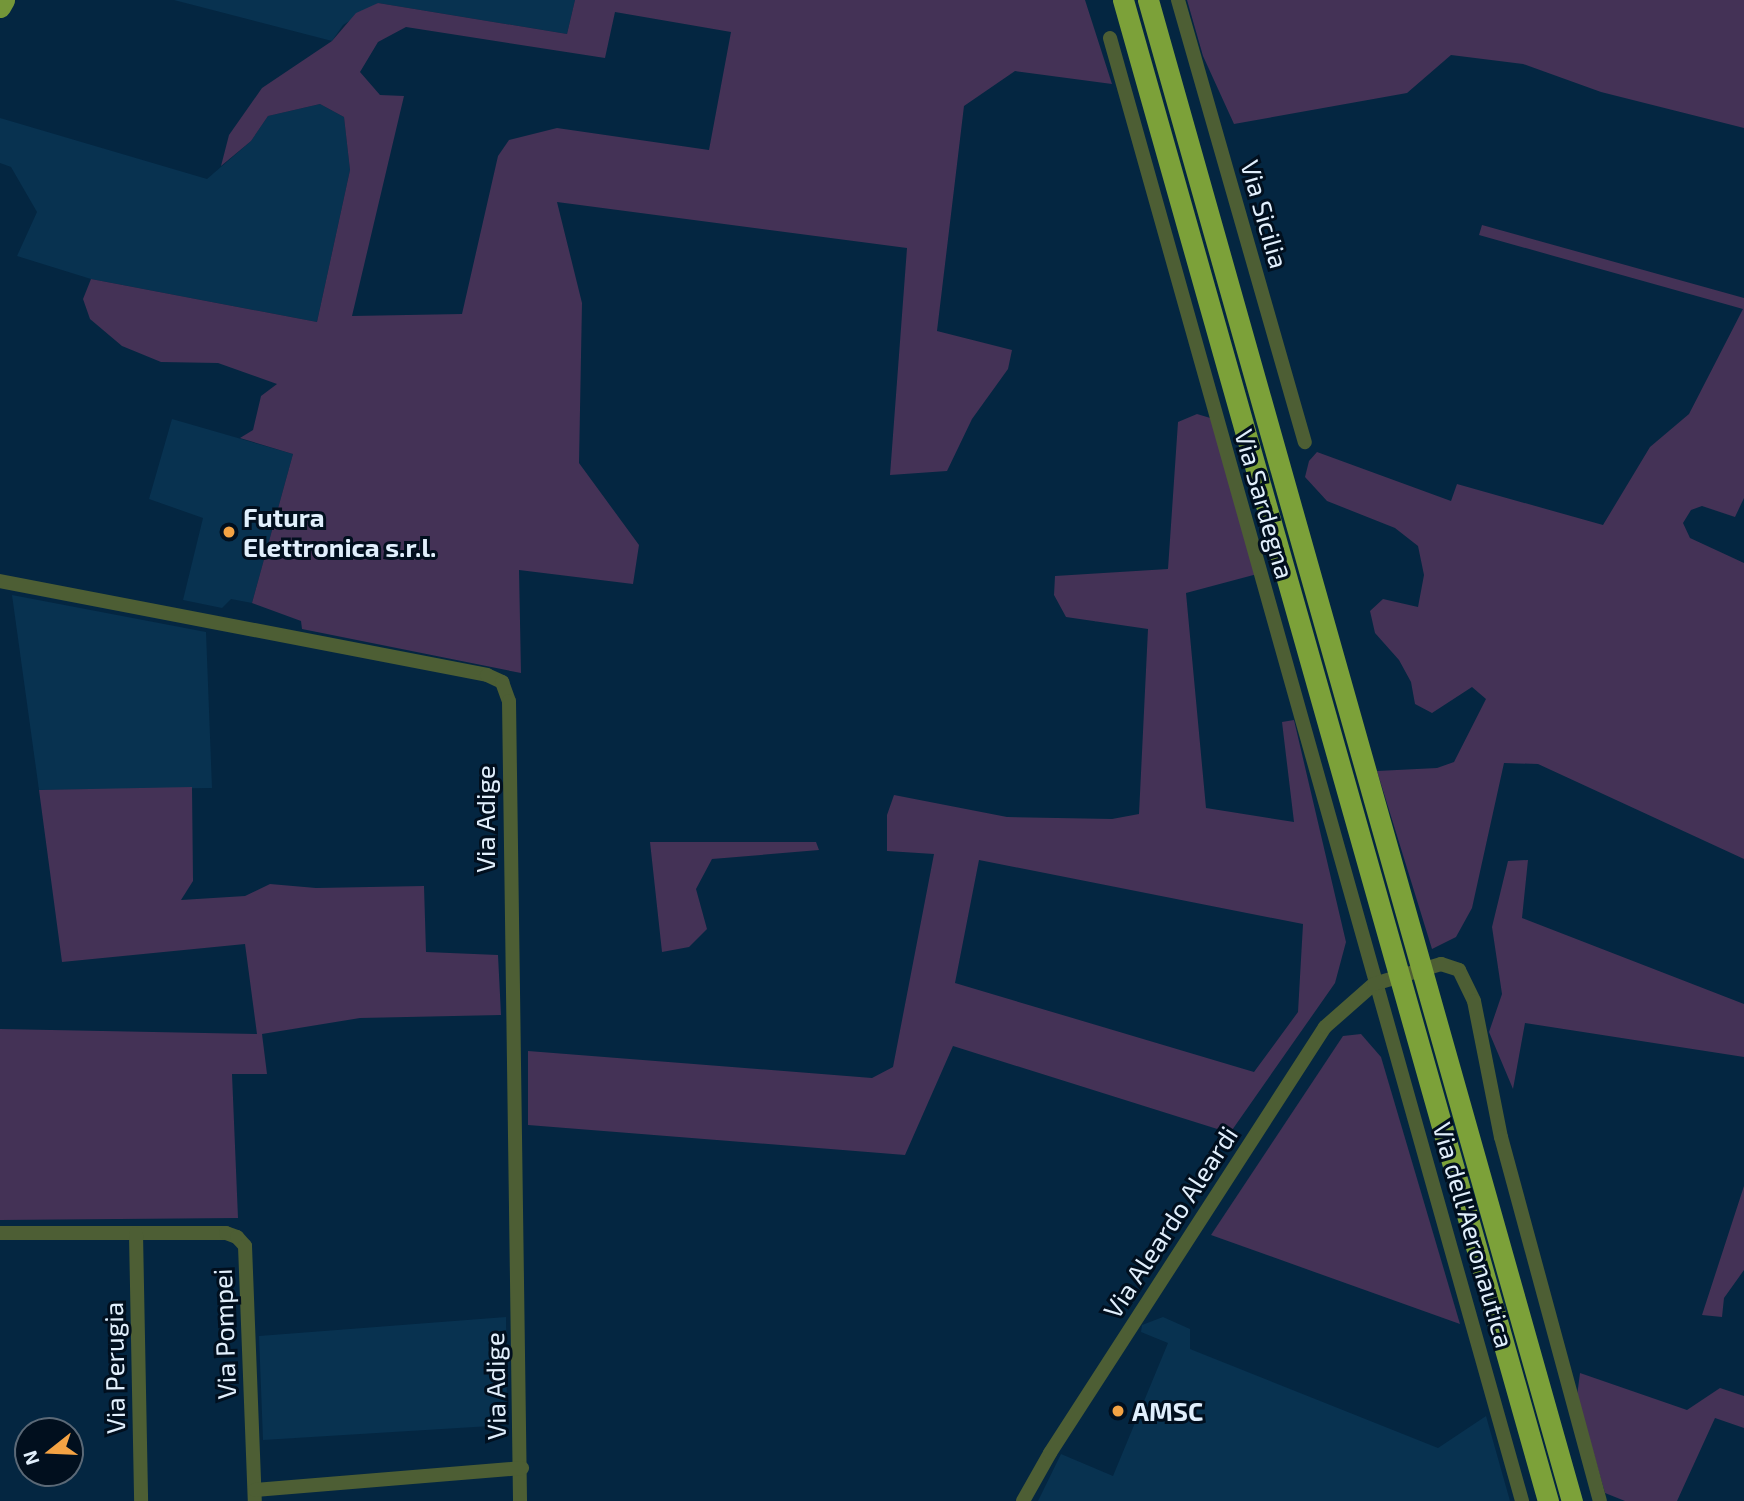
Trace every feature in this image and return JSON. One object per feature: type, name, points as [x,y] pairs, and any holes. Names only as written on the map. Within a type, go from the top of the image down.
[{"type":"highway","points":[[1123,0],[1548,1501]]},
{"type":"highway","points":[[1148,0],[1572,1501]]},
{"type":"main road","points":[[0,7],[4,0]]},
{"type":"street","name":"Via Sicilia","points":[[1178,0],[1305,442]]},
{"type":"street","name":"Via Sardegna","points":[[1110,38],[1381,982]]},
{"type":"street","name":"Via Adige","points":[[0,581],[487,675],[502,682],[509,701],[522,1468],[520,1501]]},
{"type":"street","points":[[1381,982],[1441,964],[1459,970],[1474,1001],[1500,1137],[1600,1501]]},
{"type":"street","name":"Via Aleardo Aleardi","points":[[1023,1501],[1049,1452],[1325,1027],[1381,982]]},
{"type":"street","name":"Via dell'Aeronautica","points":[[1381,982],[1522,1501]]},
{"type":"street","name":"Via Pompei","points":[[0,1233],[226,1233],[245,1246],[255,1496]]},
{"type":"street","name":"Via Perugia","points":[[136,1234],[141,1501]]},
{"type":"street","name":"Via Adige","points":[[255,1496],[522,1468]]},
{"type":"shaded area","points":[[174,0],[575,0],[567,34],[378,3],[343,25],[332,41]]},
{"type":"shaded area","points":[[575,0],[1085,0],[1112,84],[1015,71],[964,106],[937,331],[1012,350],[1008,369],[972,419],[947,471],[890,475],[907,248],[557,202],[582,303],[579,463],[639,545],[633,584],[519,570],[521,673],[302,629],[301,621],[252,603],[293,454],[240,438],[253,430],[261,396],[277,384],[218,363],[161,362],[122,346],[90,319],[83,299],[91,279],[317,322],[350,170],[344,117],[320,104],[268,116],[251,141],[221,166],[229,135],[262,88],[332,41],[356,13],[378,3],[567,34]],"holes":[[[615,12],[731,32],[709,150],[557,128],[509,140],[498,156],[462,314],[352,316],[404,96],[380,95],[360,72],[378,42],[406,27],[605,58]]]},
{"type":"shaded area","points":[[1187,0],[1744,0],[1744,128],[1601,92],[1523,64],[1451,55],[1407,93],[1234,124],[1203,56]]},
{"type":"shaded area","points":[[320,104],[344,117],[350,170],[317,322],[91,279],[17,256],[37,212],[11,167],[0,163],[0,118],[207,179],[251,141],[268,116]]},
{"type":"shaded area","points":[[1482,225],[1744,298],[1744,498],[1735,517],[1702,506],[1691,510],[1683,523],[1690,538],[1744,563],[1744,859],[1538,764],[1504,763],[1472,908],[1456,937],[1432,949],[1377,771],[1437,768],[1454,762],[1486,699],[1472,687],[1432,713],[1415,704],[1411,682],[1399,660],[1375,633],[1370,611],[1383,599],[1418,607],[1424,575],[1418,546],[1395,528],[1327,501],[1305,477],[1309,461],[1317,452],[1451,501],[1457,484],[1603,525],[1650,447],[1689,414],[1743,309],[1479,235]]},
{"type":"shaded area","points":[[1197,414],[1217,420],[1261,573],[1186,593],[1206,808],[1294,822],[1282,722],[1294,720],[1346,942],[1335,983],[1230,1133],[953,1046],[905,1155],[528,1125],[528,1051],[872,1078],[893,1067],[934,854],[887,851],[887,815],[894,795],[1007,817],[1112,819],[1139,814],[1148,629],[1066,617],[1054,595],[1055,576],[1168,569],[1178,422]],"holes":[[[979,860],[1303,924],[1298,1012],[1254,1072],[955,983]]]},
{"type":"shaded area","points":[[172,419],[293,454],[252,603],[231,599],[222,608],[183,600],[203,518],[149,499]]},
{"type":"shaded area","points":[[12,595],[206,632],[212,788],[39,790]]},
{"type":"shaded area","points":[[192,787],[193,881],[181,900],[245,896],[270,884],[316,888],[424,886],[426,952],[498,955],[501,1015],[360,1018],[262,1034],[267,1074],[232,1074],[238,1218],[0,1220],[0,1029],[257,1034],[245,944],[62,962],[39,790]]},
{"type":"shaded area","points":[[650,842],[816,842],[819,850],[712,859],[696,889],[707,929],[689,947],[662,952]]},
{"type":"shaded area","points":[[1528,860],[1522,918],[1744,1004],[1744,1057],[1525,1023],[1513,1089],[1489,1032],[1502,994],[1492,927],[1508,861]]},
{"type":"shaded area","points":[[1361,1034],[1381,1057],[1460,1324],[1211,1235],[1343,1036]]},
{"type":"shaded area","points":[[1744,1186],[1744,1270],[1724,1298],[1722,1317],[1702,1315]]},
{"type":"shaded area","points":[[506,1317],[507,1425],[263,1440],[259,1336]]},
{"type":"shaded area","name":"AMSC","points":[[1163,1317],[1190,1329],[1190,1349],[1438,1448],[1486,1416],[1510,1501],[1038,1501],[1061,1454],[1113,1476],[1168,1343],[1141,1332],[1142,1325]]},
{"type":"shaded area","points":[[1580,1373],[1687,1410],[1720,1388],[1744,1396],[1744,1428],[1715,1418],[1677,1501],[1625,1501],[1605,1493],[1577,1396]]},
{"type":"place","name":"Futura Elettronica s.r.l.","points":[[229,532]]},
{"type":"place","name":"AMSC","points":[[1118,1411]]}]
